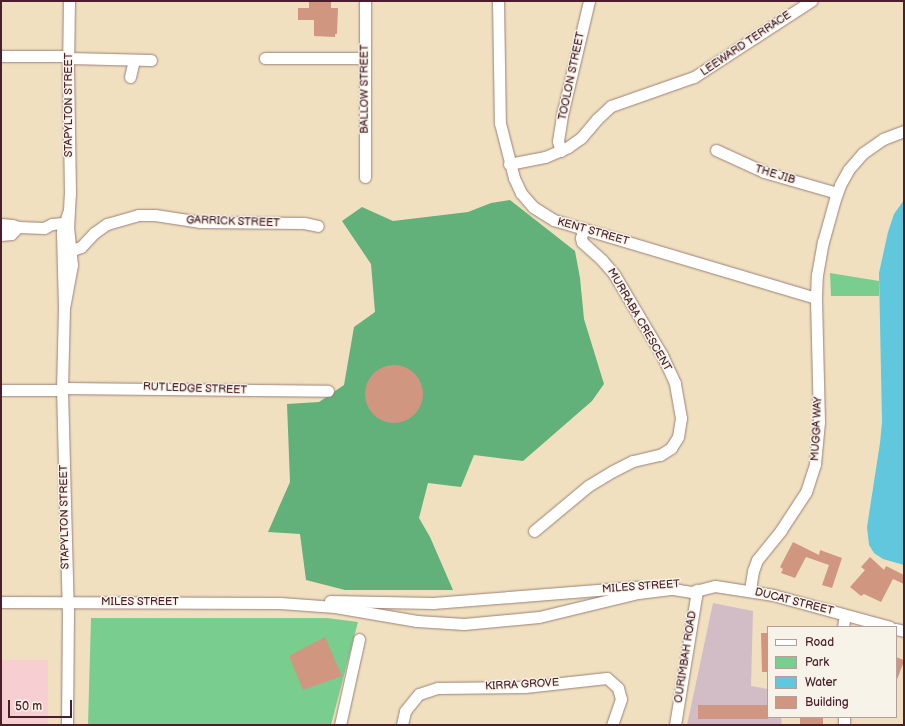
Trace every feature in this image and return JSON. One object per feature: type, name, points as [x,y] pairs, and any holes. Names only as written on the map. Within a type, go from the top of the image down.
[{"type":"street","name":"STAPYLTON STREET","points":[[67,252],[69,236],[69,1]]},
{"type":"street","name":"BALLOW STREET","points":[[365,1],[366,176]]},
{"type":"street","name":"KENT STREET","points":[[498,1],[500,123],[509,164],[517,185],[533,207],[554,220],[816,298]]},
{"type":"street","name":"TOOLON STREET","points":[[561,151],[558,142],[563,111],[589,1]]},
{"type":"street","name":"LEEWARD TERRACE","points":[[509,164],[545,157],[561,151],[581,138],[597,119],[611,106],[694,77],[811,1]]},
{"type":"street","points":[[1,56],[151,60]]},
{"type":"street","points":[[265,58],[365,58]]},
{"type":"street","points":[[130,76],[134,60]]},
{"type":"street","name":"MUGGA WAY","points":[[750,590],[753,571],[757,560],[795,509],[809,485],[814,469],[819,422],[816,298],[820,254],[837,193],[849,169],[863,153],[883,139],[904,131]]},
{"type":"street","name":"THE JIB","points":[[716,150],[764,172],[837,193]]},
{"type":"street","name":"STAPYLTON STREET","points":[[67,725],[68,602],[62,389],[64,308],[72,267],[62,232],[69,210]]},
{"type":"street","name":"GARRICK STREET","points":[[67,252],[82,246],[91,236],[107,224],[138,215],[155,215],[200,222],[304,223],[318,226]]},
{"type":"street","points":[[1,224],[12,225],[18,228],[44,228],[52,224],[64,223],[69,236]]},
{"type":"street","points":[[1,235],[11,234],[18,228]]},
{"type":"street","name":"MURRABA CRESCENT","points":[[534,531],[588,486],[613,470],[633,461],[660,455],[671,448],[678,437],[681,418],[675,384],[662,355],[614,274],[602,260],[582,242],[581,238],[583,229]]},
{"type":"street","name":"RUTLEDGE STREET","points":[[1,390],[328,391]]},
{"type":"street","name":"MILES STREET","points":[[1,602],[280,603],[315,601],[416,603],[464,602],[682,584],[697,590]]},
{"type":"street","name":"DUCAT STREET","points":[[697,590],[715,586],[750,590],[886,626]]},
{"type":"street","name":"MILES STREET","points":[[280,603],[335,607],[422,621],[464,624],[538,617],[647,592],[673,589],[689,593],[697,590]]},
{"type":"street","name":"OURIMBAH ROAD","points":[[674,725],[697,590]]},
{"type":"street","points":[[843,626],[845,615]]},
{"type":"street","points":[[340,725],[359,638]]},
{"type":"street","name":"KIRRA GROVE","points":[[402,725],[405,711],[419,694],[438,688],[525,687],[607,678],[618,688],[621,699],[612,725]]},
{"type":"shaded area","points":[[713,603],[753,611],[751,686],[767,689],[767,718],[781,718],[782,725],[687,725]]},
{"type":"shaded area","points":[[1,660],[48,660],[48,725],[1,725]]},
{"type":"green space","points":[[510,200],[575,251],[580,278],[584,319],[604,384],[592,401],[523,461],[474,455],[461,487],[428,483],[419,518],[430,537],[453,590],[345,590],[306,580],[300,534],[268,532],[290,482],[287,404],[319,402],[344,385],[354,327],[375,312],[371,264],[342,221],[362,207],[393,221],[468,212],[491,203]]},
{"type":"green space","points":[[830,273],[879,281],[879,296],[831,296]]},
{"type":"green space","points":[[91,618],[327,618],[358,622],[331,725],[88,725]]},
{"type":"water","points":[[904,200],[904,565],[883,559],[874,553],[869,545],[867,527],[882,422],[879,273],[888,232],[894,214]]},
{"type":"building","points":[[309,1],[331,1],[331,8],[338,8],[337,34],[335,34],[335,37],[314,36],[314,20],[298,20],[298,8],[309,8]]},
{"type":"building","points":[[394,365],[405,367],[418,378],[421,383],[423,394],[421,405],[410,418],[405,421],[394,423],[383,421],[370,410],[367,405],[365,394],[367,383],[378,370],[383,367]]},
{"type":"building","points":[[793,542],[819,555],[820,550],[842,558],[832,588],[822,585],[829,565],[806,557],[795,578],[781,573],[783,569],[780,567]]},
{"type":"building","points":[[870,557],[884,570],[886,566],[904,575],[904,584],[893,579],[881,602],[864,594],[861,596],[850,587],[865,570],[861,567]]},
{"type":"building","points":[[761,633],[767,633],[767,672],[762,672]]},
{"type":"building","points":[[325,637],[342,676],[303,690],[289,656]]},
{"type":"building","points":[[897,657],[904,661],[897,680]]},
{"type":"building","points":[[698,705],[767,705],[768,719],[698,719]]},
{"type":"building","points":[[800,718],[823,718],[823,725],[800,725]]}]
